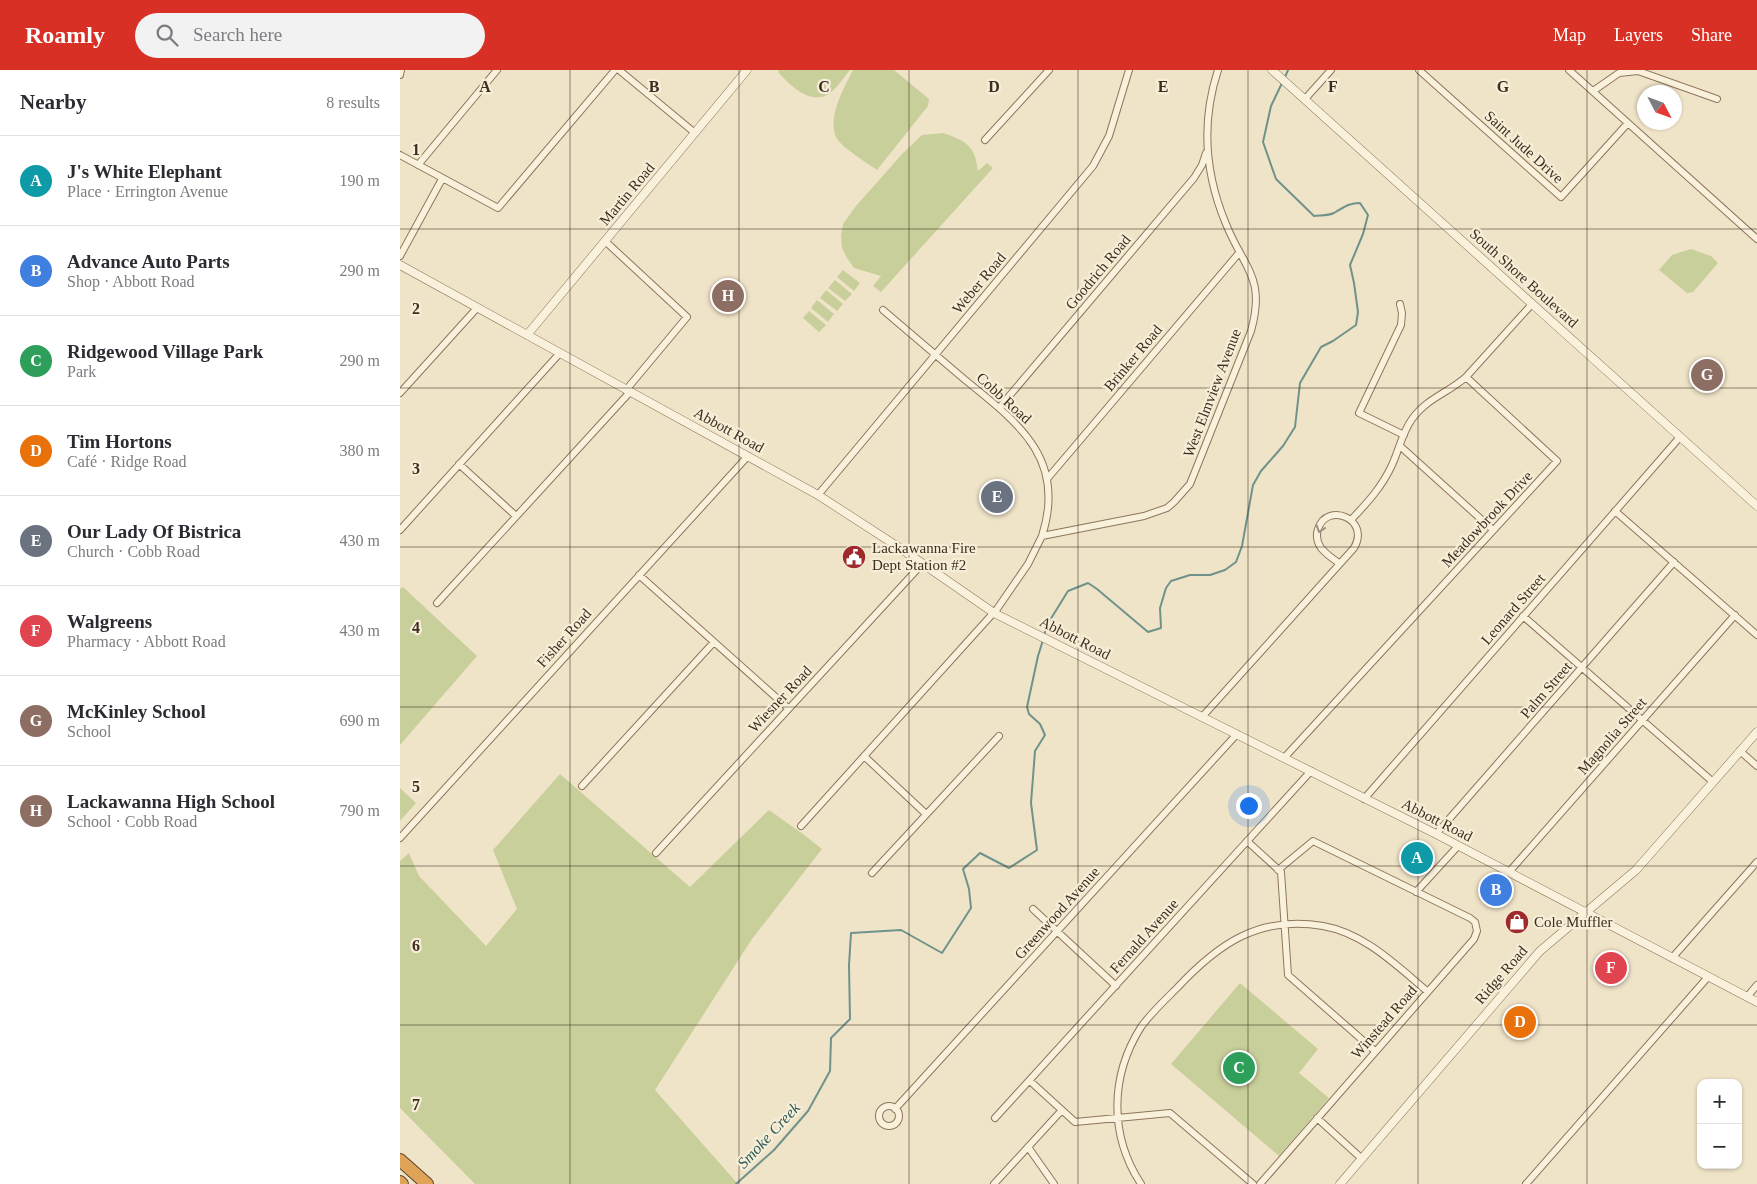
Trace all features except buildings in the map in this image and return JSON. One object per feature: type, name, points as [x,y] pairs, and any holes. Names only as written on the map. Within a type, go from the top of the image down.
[{"type":"highway","points":[[400,1160],[427,1184]]},
{"type":"street","points":[[400,75],[401,70]]},
{"type":"street","points":[[418,165],[498,70]]},
{"type":"street","points":[[400,155],[498,208],[615,70]]},
{"type":"street","points":[[619,70],[695,133]]},
{"type":"street","name":"Martin Road","points":[[527,335],[747,70]]},
{"type":"street","points":[[985,140],[1049,70]]},
{"type":"street","name":"Weber Road","points":[[818,495],[1094,166],[1109,136],[1129,70]]},
{"type":"street","name":"West Elmview Avenue","points":[[1042,536],[1144,516],[1159,511],[1174,502],[1190,484],[1247,340],[1255,315],[1256,297],[1253,276],[1239,253],[1215,195],[1207,146],[1210,101],[1218,70]]},
{"type":"street","points":[[1305,99],[1331,70]]},
{"type":"street","name":"Saint Jude Drive","points":[[1419,70],[1561,197],[1628,123]]},
{"type":"street","points":[[1569,70],[1757,239]]},
{"type":"street","name":"South Shore Boulevard","points":[[1273,71],[1757,506]]},
{"type":"street","points":[[1593,91],[1619,73],[1638,71],[1717,99]]},
{"type":"street","name":"Goodrich Road","points":[[999,408],[1194,178],[1202,165],[1207,146]]},
{"type":"street","points":[[400,256],[442,178]]},
{"type":"street","points":[[437,603],[628,391],[687,317],[605,242]]},
{"type":"street","name":"Brinker Road","points":[[1047,479],[1239,253]]},
{"type":"street","name":"Abbott Road","points":[[400,265],[818,495],[994,613],[1436,834],[1757,1002]]},
{"type":"street","points":[[1400,304],[1402,313],[1401,325],[1359,413],[1404,435]]},
{"type":"street","points":[[1351,520],[1378,491],[1393,464],[1411,420],[1425,405],[1466,377],[1532,304]]},
{"type":"street","points":[[400,393],[477,308]]},
{"type":"street","name":"Cobb Road","points":[[883,310],[999,408],[1028,436],[1041,459],[1047,479],[1048,505],[1042,536]]},
{"type":"street","points":[[400,530],[560,353]]},
{"type":"street","name":"Meadowbrook Drive","points":[[1284,758],[1557,461],[1466,377]]},
{"type":"street","name":"Leonard Street","points":[[1364,799],[1680,437]]},
{"type":"street","points":[[1400,446],[1493,530]]},
{"type":"street","name":"Fisher Road","points":[[400,838],[748,456]]},
{"type":"street","points":[[459,464],[516,516]]},
{"type":"street","points":[[1615,511],[1757,635]]},
{"type":"street","points":[[1202,717],[1356,544],[1358,532],[1354,523],[1343,516],[1336,515],[1325,519],[1317,535],[1320,546],[1339,563]]},
{"type":"street","points":[[801,826],[994,613],[1028,564],[1042,536]]},
{"type":"street","name":"Palm Street","points":[[1436,834],[1674,562]]},
{"type":"street","name":"Wiesner Road","points":[[656,853],[922,563]]},
{"type":"street","points":[[639,575],[788,708]]},
{"type":"street","name":"Magnolia Street","points":[[1509,872],[1735,615]]},
{"type":"street","points":[[1523,616],[1713,782]]},
{"type":"street","points":[[582,786],[714,642]]},
{"type":"street","name":"Ridge Road","points":[[1340,1184],[1540,952],[1636,870],[1757,732]]},
{"type":"street","name":"Greenwood Avenue","points":[[895,1109],[1237,734]]},
{"type":"street","points":[[872,873],[999,736]]},
{"type":"street","points":[[1740,751],[1757,766]]},
{"type":"street","points":[[864,756],[926,814]]},
{"type":"street","name":"Fernald Avenue","points":[[995,1118],[1030,1082],[1311,771]]},
{"type":"street","points":[[1247,841],[1281,872],[1288,975],[1375,1051]]},
{"type":"street","points":[[1278,870],[1313,842],[1417,893],[1458,846]]},
{"type":"street","points":[[1672,958],[1757,862]]},
{"type":"street","name":"Winstead Road","points":[[1260,1184],[1474,939],[1477,926],[1475,922],[1417,893]]},
{"type":"street","points":[[1032,910],[1116,986]]},
{"type":"street","points":[[1141,1184],[1124,1151],[1118,1118],[1117,1100],[1122,1069],[1135,1037],[1147,1020],[1193,971],[1215,951],[1249,933],[1264,928],[1285,924],[1324,926],[1346,933],[1373,947],[1427,992]]},
{"type":"street","points":[[1526,1184],[1708,976]]},
{"type":"street","points":[[1747,997],[1757,985]]},
{"type":"street","points":[[1030,1082],[1075,1122],[1170,1113],[1253,1184]]},
{"type":"street","points":[[994,1184],[1062,1110]]},
{"type":"street","points":[[1317,1118],[1361,1158]]},
{"type":"street","points":[[1028,1147],[1054,1184]]},
{"type":"green space","points":[[779,70],[850,70],[832,92],[825,96],[811,97],[798,91],[778,72]]},
{"type":"green space","points":[[853,70],[894,70],[929,99],[928,106],[877,170],[844,147],[837,139],[834,131],[835,113]]},
{"type":"green space","points":[[943,133],[968,145],[977,162],[978,171],[987,163],[993,168],[881,292],[873,286],[881,276],[854,268],[847,258],[842,248],[843,224],[856,206],[903,153],[922,135]]},
{"type":"green space","points":[[1691,249],[1711,256],[1718,263],[1693,292],[1687,293],[1659,270],[1672,255]]},
{"type":"green space","points":[[843,270],[860,283],[854,291],[837,277]]},
{"type":"green space","points":[[835,280],[852,294],[845,301],[828,288]]},
{"type":"green space","points":[[826,290],[843,304],[837,311],[820,298]]},
{"type":"green space","points":[[817,300],[834,314],[828,322],[811,308]]},
{"type":"green space","points":[[809,311],[826,325],[819,332],[803,318]]},
{"type":"green space","points":[[403,587],[477,656],[400,745],[400,589]]},
{"type":"green space","points":[[560,774],[690,887],[769,810],[822,849],[752,939],[655,1090],[738,1184],[475,1184],[400,1108],[400,861],[409,853],[419,876],[486,946],[517,909],[493,850]]},
{"type":"green space","points":[[400,788],[416,803],[400,821]]},
{"type":"green space","points":[[1240,983],[1318,1049],[1299,1073],[1329,1098],[1279,1156],[1171,1064]]},
{"type":"waterway","name":"Smoke Creek","points":[[1285,77],[1288,70]]},
{"type":"waterway","name":"Smoke Creek","points":[[1044,636],[1047,625],[1068,591],[1088,583],[1148,632],[1161,628],[1160,608],[1166,588],[1171,581],[1190,575],[1210,575],[1225,570],[1236,562],[1242,546],[1253,485],[1261,471],[1283,446],[1295,427],[1300,383],[1321,347],[1356,325],[1358,312],[1350,265],[1363,234],[1368,215],[1360,203],[1356,203],[1332,214],[1314,216],[1276,179],[1263,142],[1271,106],[1283,81]]},
{"type":"waterway","name":"Smoke Creek","points":[[736,1184],[774,1150],[808,1111],[830,1071],[831,1038],[850,1019],[849,965],[851,933],[901,930],[942,953],[971,908],[969,889],[963,869],[980,853],[1009,868],[1037,850],[1031,803],[1035,751],[1045,735],[1040,724],[1029,714],[1027,707],[1043,640]]},
{"type":"place","name":"Lackawanna High School","points":[[728,296]]},
{"type":"place","name":"McKinley School","points":[[1707,375]]},
{"type":"place","name":"Our Lady Of Bistrica","points":[[997,497]]},
{"type":"place","name":"Lackawanna Fire Dept Station #2","points":[[854,557]]},
{"type":"place","name":"J's White Elephant","points":[[1417,858]]},
{"type":"place","name":"Advance Auto Parts","points":[[1496,890]]},
{"type":"place","name":"Cole Muffler","points":[[1517,922]]},
{"type":"place","name":"Walgreens","points":[[1611,968]]},
{"type":"place","name":"Tim Hortons","points":[[1520,1022]]},
{"type":"place","name":"Ridgewood Village Park","points":[[1239,1068]]}]
